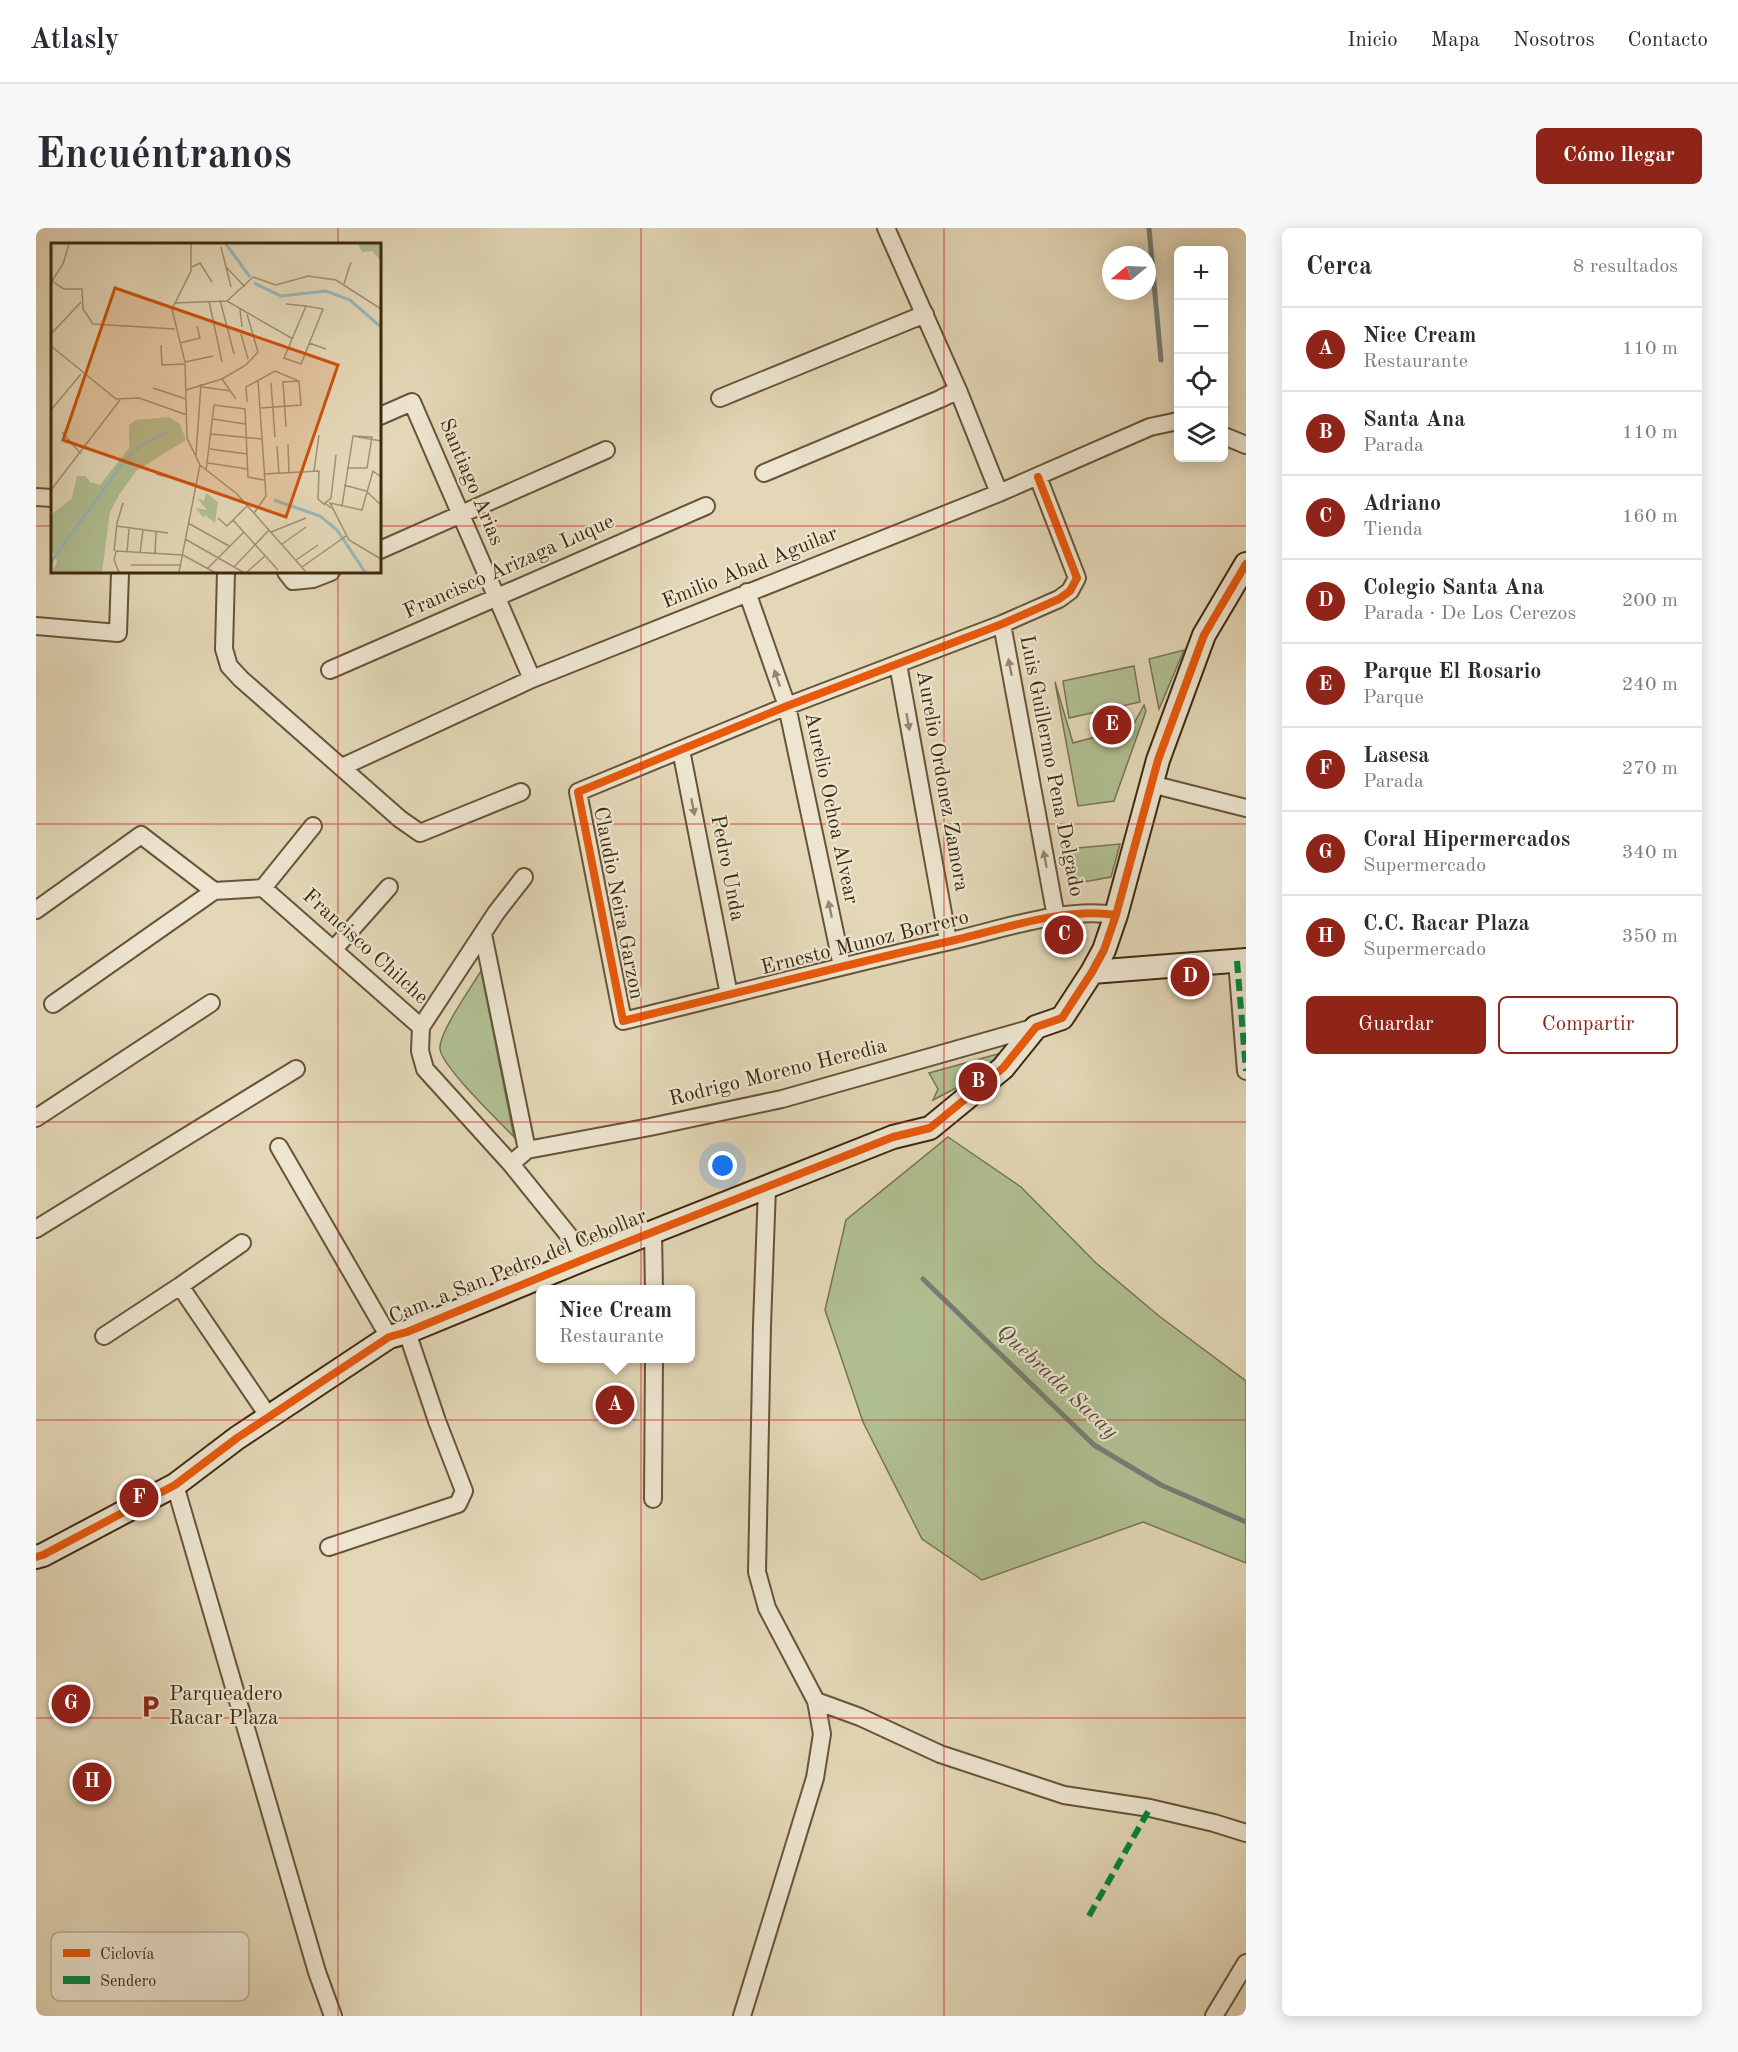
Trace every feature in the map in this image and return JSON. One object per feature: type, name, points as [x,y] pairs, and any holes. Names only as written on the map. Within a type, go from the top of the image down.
[{"type":"street","points":[[886,228],[958,390],[999,493]]},
{"type":"street","points":[[720,398],[925,315]]},
{"type":"street","points":[[764,473],[958,390]]},
{"type":"street","name":"Santiago Arias","points":[[381,416],[412,402],[532,679]]},
{"type":"street","name":"Emilio Abad Aguilar","points":[[342,767],[532,679],[999,493],[1150,427],[1174,422]]},
{"type":"street","points":[[1228,437],[1246,444]]},
{"type":"street","points":[[381,550],[606,450]]},
{"type":"street","points":[[681,750],[787,706],[1002,624],[1059,599],[1070,591],[1077,578],[1038,477]]},
{"type":"street","points":[[36,497],[51,498]]},
{"type":"street","name":"Francisco Arizaga Luque","points":[[330,670],[495,596],[706,506]]},
{"type":"street","name":"Cam. a San Pedro del Cebollar","points":[[36,1557],[175,1485],[269,1417],[398,1335],[893,1137],[930,1128],[1003,1068],[1036,1027],[1062,1018],[1092,972],[1104,950],[1116,915],[1158,760],[1204,635],[1246,564]]},
{"type":"street","points":[[36,626],[118,633],[120,573]]},
{"type":"street","points":[[226,573],[224,649],[229,666],[241,680],[400,819],[420,833],[521,792]]},
{"type":"street","points":[[287,573],[293,581],[313,579],[328,573]]},
{"type":"street","name":"Aurelio Ochoa Alvear","points":[[747,592],[787,706],[842,966]]},
{"type":"street","name":"Luis Guillermo Pena Delgado","points":[[1002,624],[1056,917]]},
{"type":"street","name":"Aurelio Ordonez Zamora","points":[[898,664],[948,942]]},
{"type":"street","name":"Claudio Neira Garzon","points":[[623,1020],[579,792],[681,750]]},
{"type":"street","name":"Pedro Unda","points":[[681,750],[729,995]]},
{"type":"street","points":[[1151,784],[1246,808]]},
{"type":"street","points":[[52,1004],[214,891],[264,888],[313,826]]},
{"type":"street","points":[[36,910],[141,835],[214,891]]},
{"type":"street","points":[[421,1027],[524,877]]},
{"type":"street","points":[[334,949],[389,887]]},
{"type":"street","name":"Francisco Chilche","points":[[264,888],[421,1027],[420,1051],[425,1069],[511,1164],[586,1258]]},
{"type":"street","name":"Ernesto Munoz Borrero","points":[[623,1020],[842,966],[1056,917],[1096,912],[1116,915]]},
{"type":"street","points":[[483,934],[527,1150],[511,1164]]},
{"type":"street","points":[[1092,972],[1242,960],[1246,1071]]},
{"type":"street","points":[[36,1118],[211,1003]]},
{"type":"street","name":"Rodrigo Moreno Heredia","points":[[527,1150],[650,1127],[782,1098],[1036,1027]]},
{"type":"street","points":[[36,1229],[296,1069]]},
{"type":"street","points":[[279,1147],[398,1335],[437,1420],[464,1491],[458,1504],[329,1547]]},
{"type":"street","points":[[742,2016],[815,1778],[822,1734],[816,1701],[767,1608],[757,1572],[767,1187]]},
{"type":"street","points":[[653,1232],[654,1285]]},
{"type":"street","points":[[104,1336],[242,1243]]},
{"type":"street","points":[[180,1286],[269,1417]]},
{"type":"street","points":[[653,1499],[654,1363]]},
{"type":"street","points":[[175,1485],[317,1972],[333,2016]]},
{"type":"street","points":[[816,1701],[940,1754],[1065,1795],[1150,1808],[1246,1833]]},
{"type":"street","points":[[1214,2016],[1246,1963]]},
{"type":"green space","points":[[1184,650],[1159,709],[1149,659]]},
{"type":"green space","points":[[1134,666],[1140,702],[1069,718],[1063,681]]},
{"type":"green space","points":[[1055,682],[1073,743],[1132,727],[1144,705],[1146,711],[1114,801],[1078,806]]},
{"type":"green space","points":[[1120,844],[1111,877],[1078,883],[1069,872],[1067,849]]},
{"type":"green space","points":[[481,971],[514,1137],[450,1068],[440,1049],[444,1033]]},
{"type":"green space","points":[[1005,1052],[956,1088],[933,1100],[938,1089],[929,1073]]},
{"type":"green space","points":[[948,1137],[1021,1187],[1096,1263],[1159,1316],[1246,1381],[1246,1563],[1143,1522],[982,1580],[922,1539],[863,1422],[825,1310],[846,1220]]},
{"type":"waterway","points":[[1149,228],[1161,360]]},
{"type":"waterway","name":"Quebrada Sacay","points":[[923,1279],[1094,1445],[1161,1485],[1246,1522]]},
{"type":"marked path","points":[[1237,961],[1246,1071]]},
{"type":"marked path","points":[[1089,1916],[1150,1808]]},
{"type":"cycle path","points":[[1038,477],[1077,578],[1070,591],[1059,599],[1002,624],[787,706],[578,792],[623,1021],[1035,920],[1076,914],[1116,915]]},
{"type":"cycle path","points":[[36,1557],[175,1485],[237,1438],[389,1337],[407,1332],[893,1137],[930,1128],[1003,1068],[1036,1027],[1062,1018],[1092,972],[1104,950],[1116,915],[1158,760],[1204,635],[1246,564]]},
{"type":"place","name":"Parque El Rosario","points":[[1112,725]]},
{"type":"place","name":"Adriano","points":[[1064,935]]},
{"type":"place","name":"Colegio Santa Ana","points":[[1190,977]]},
{"type":"place","name":"Santa Ana","points":[[978,1082]]},
{"type":"place","name":"Nice Cream","points":[[615,1405]]},
{"type":"place","name":"Lasesa","points":[[139,1498]]},
{"type":"place","name":"Coral Hipermercados","points":[[71,1704]]},
{"type":"place","name":"Parqueadero Racar Plaza","points":[[151,1706]]},
{"type":"place","name":"C.C. Racar Plaza","points":[[92,1782]]}]
